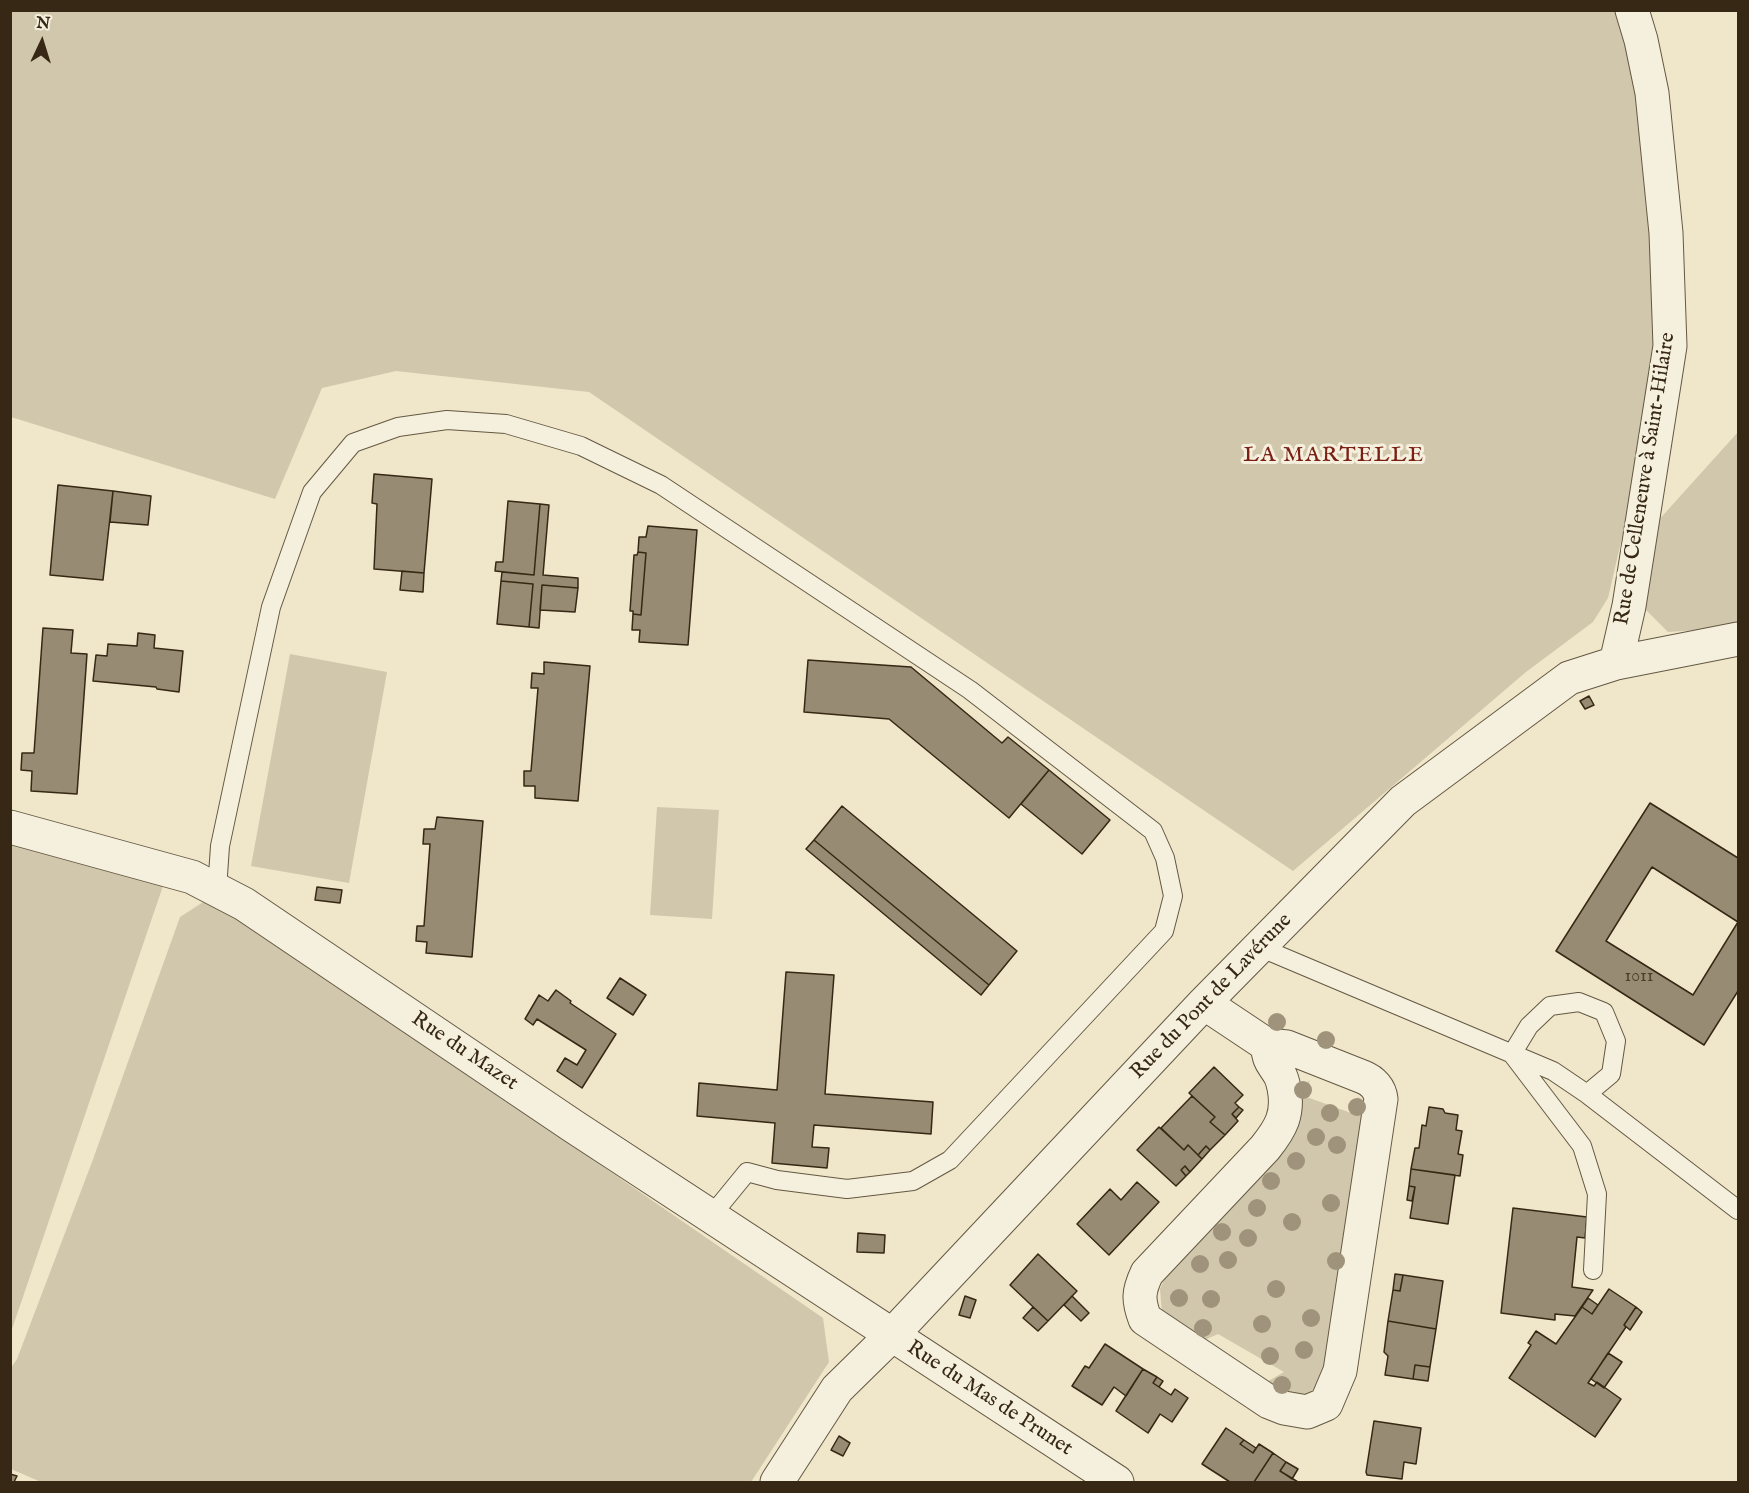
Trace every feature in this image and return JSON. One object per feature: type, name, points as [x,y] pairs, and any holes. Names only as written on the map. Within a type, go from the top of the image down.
[{"type":"street","name":"Rue de Celleneuve à Saint-Hilaire","points":[[1616,663],[1629,606],[1670,346],[1666,232],[1652,93],[1632,10]]},
{"type":"street","name":"Rue du Pont de Lavérune","points":[[777,1482],[837,1389],[892,1335],[1204,1003],[1402,801],[1569,678],[1616,663],[1738,639]]},
{"type":"street","name":"Rue du Mazet","points":[[10,827],[192,877],[244,903],[573,1126],[892,1335]]},
{"type":"street","points":[[1204,1003],[1267,1045],[1287,1047],[1371,1080],[1380,1093],[1381,1099],[1340,1371],[1326,1404],[1307,1412],[1284,1408],[1269,1402],[1145,1319],[1139,1298],[1147,1274],[1278,1133],[1284,1118],[1286,1100],[1281,1077],[1269,1061],[1267,1045]]},
{"type":"street","name":"Rue du Mas de Prunet","points":[[892,1335],[1117,1482]]},
{"type":"lane","points":[[217,890],[220,846],[271,607],[312,492],[353,443],[398,427],[447,420],[506,424],[581,446],[661,485],[969,690],[1153,831],[1165,858],[1173,896],[1164,931],[950,1160],[913,1181],[847,1189],[777,1180],[747,1172],[711,1216]]},
{"type":"lane","points":[[1259,947],[1553,1071],[1587,1094],[1738,1210]]},
{"type":"lane","points":[[1512,1054],[1529,1026],[1550,1006],[1580,1002],[1604,1012],[1616,1041],[1611,1074],[1587,1094]]},
{"type":"lane","points":[[1512,1054],[1582,1146],[1597,1194],[1593,1270]]},
{"type":"shaded area","points":[[10,11],[1621,11],[1640,95],[1658,350],[1645,438],[1608,598],[1593,622],[1526,672],[1293,871],[589,392],[396,371],[322,388],[275,499],[11,417]]},
{"type":"shaded area","points":[[1738,432],[1738,623],[1714,629],[1668,632],[1637,601],[1647,533]]},
{"type":"shaded area","points":[[290,654],[387,672],[349,883],[251,866]]},
{"type":"shaded area","points":[[657,807],[719,810],[712,919],[650,915]]},
{"type":"shaded area","points":[[11,837],[165,880],[11,1332]]},
{"type":"shaded area","points":[[211,897],[823,1318],[829,1362],[751,1482],[41,1482],[11,1469],[11,1368],[17,1359],[92,1162],[180,917]]},
{"type":"shaded area","points":[[1310,1080],[1304,1096],[1351,1113],[1358,1097],[1365,1102],[1324,1373],[1313,1390],[1291,1394],[1265,1383],[1284,1372],[1218,1334],[1200,1342],[1162,1313],[1160,1289],[1167,1273],[1286,1149],[1297,1127],[1303,1086]]},
{"type":"building","points":[[374,474],[432,479],[424,573],[374,569],[377,504],[372,503]]},
{"type":"building","points":[[58,485],[113,491],[103,580],[50,575]]},
{"type":"building","points":[[113,491],[151,496],[148,525],[110,522]]},
{"type":"building","points":[[508,501],[540,504],[534,575],[495,571],[496,562],[503,562]]},
{"type":"building","points":[[540,504],[549,505],[543,575],[578,578],[578,588],[542,585],[539,628],[529,627],[533,584],[501,581],[502,572],[534,575]]},
{"type":"building","points":[[648,526],[697,530],[688,645],[639,642],[640,630],[632,630],[633,614],[641,615],[646,553],[638,552],[639,537],[646,537]]},
{"type":"building","points":[[638,552],[646,553],[641,615],[630,611],[634,555]]},
{"type":"building","points":[[402,571],[424,573],[423,592],[400,590]]},
{"type":"building","points":[[501,581],[533,584],[529,627],[497,624]]},
{"type":"building","points":[[542,585],[578,588],[575,612],[540,610]]},
{"type":"building","points":[[43,628],[73,630],[71,653],[87,654],[77,794],[31,791],[32,771],[21,770],[22,753],[34,753]]},
{"type":"building","points":[[138,633],[155,635],[154,648],[183,651],[179,692],[156,687],[93,681],[96,655],[107,656],[108,644],[137,646]]},
{"type":"building","points":[[808,660],[911,667],[1002,743],[1008,737],[1049,770],[1009,818],[889,719],[804,712]]},
{"type":"building","points":[[544,662],[590,666],[578,801],[535,798],[535,786],[524,786],[524,771],[531,771],[538,688],[531,688],[532,673],[544,674]]},
{"type":"building","points":[[1589,696],[1594,705],[1585,709],[1580,701]]},
{"type":"building","points":[[1049,770],[1110,820],[1082,854],[1021,804]]},
{"type":"building","points":[[1650,803],[1738,858],[1738,922],[1738,991],[1704,1045],[1556,951]],"holes":[[[1652,867],[1738,922],[1693,995],[1606,941]]]},
{"type":"building","points":[[842,806],[1017,951],[989,985],[814,840]]},
{"type":"building","points":[[437,817],[483,821],[472,957],[426,953],[427,942],[416,941],[417,926],[424,926],[430,844],[423,844],[424,829],[435,829]]},
{"type":"building","points":[[814,840],[989,985],[981,995],[806,849]]},
{"type":"building","points":[[317,887],[342,890],[340,903],[315,900]]},
{"type":"building","points":[[786,972],[834,975],[825,1094],[933,1102],[931,1134],[814,1125],[812,1147],[829,1148],[827,1168],[772,1163],[775,1123],[697,1116],[699,1083],[777,1090]]},
{"type":"building","points":[[620,978],[646,995],[633,1015],[607,998]]},
{"type":"building","points":[[556,990],[571,1001],[570,1003],[616,1034],[582,1088],[557,1071],[565,1058],[577,1065],[586,1050],[537,1019],[533,1025],[525,1019],[539,995],[548,1001]]},
{"type":"building","points":[[1214,1067],[1243,1095],[1235,1103],[1239,1107],[1232,1114],[1238,1121],[1225,1135],[1210,1122],[1215,1117],[1189,1093]]},
{"type":"building","points":[[1192,1096],[1215,1117],[1210,1122],[1225,1135],[1210,1150],[1206,1146],[1198,1155],[1188,1145],[1184,1150],[1161,1128]]},
{"type":"building","points":[[1239,1107],[1243,1110],[1236,1118],[1232,1114]]},
{"type":"building","points":[[1429,1107],[1458,1115],[1456,1130],[1462,1131],[1458,1154],[1463,1155],[1460,1176],[1411,1169],[1415,1148],[1419,1148],[1422,1125],[1426,1126]]},
{"type":"building","points":[[1159,1127],[1184,1150],[1188,1145],[1202,1159],[1190,1172],[1185,1166],[1181,1170],[1186,1176],[1176,1186],[1137,1150]]},
{"type":"building","points":[[1206,1146],[1210,1150],[1202,1159],[1198,1155]]},
{"type":"building","points":[[1185,1166],[1190,1172],[1186,1176],[1181,1170]]},
{"type":"building","points":[[1411,1169],[1455,1175],[1448,1224],[1410,1218],[1415,1187],[1409,1186]]},
{"type":"building","points":[[1137,1182],[1159,1202],[1109,1255],[1077,1224],[1110,1189],[1121,1200]]},
{"type":"building","points":[[1409,1186],[1415,1187],[1412,1201],[1407,1200]]},
{"type":"building","points":[[1513,1208],[1587,1217],[1585,1238],[1577,1237],[1572,1287],[1593,1290],[1575,1316],[1555,1314],[1555,1320],[1501,1313]]},
{"type":"building","points":[[858,1233],[885,1235],[884,1253],[857,1252]]},
{"type":"building","points":[[1038,1254],[1077,1291],[1048,1321],[1010,1285]]},
{"type":"building","points":[[1395,1274],[1403,1275],[1400,1291],[1393,1290]]},
{"type":"building","points":[[1403,1275],[1443,1281],[1436,1329],[1388,1321],[1393,1290],[1400,1291]]},
{"type":"building","points":[[1609,1289],[1636,1307],[1624,1325],[1626,1327],[1588,1383],[1594,1386],[1597,1382],[1621,1399],[1595,1437],[1509,1378],[1531,1345],[1528,1343],[1536,1331],[1556,1344],[1582,1307],[1592,1314]]},
{"type":"building","points":[[965,1296],[976,1300],[970,1318],[959,1315]]},
{"type":"building","points":[[1072,1296],[1089,1313],[1081,1321],[1064,1305]]},
{"type":"building","points":[[1588,1298],[1598,1305],[1592,1314],[1582,1307]]},
{"type":"building","points":[[1033,1307],[1048,1321],[1038,1331],[1023,1318]]},
{"type":"building","points":[[1636,1307],[1642,1312],[1630,1330],[1624,1325]]},
{"type":"building","points":[[1388,1321],[1436,1329],[1430,1367],[1415,1365],[1413,1379],[1385,1375],[1388,1356],[1384,1352]]},
{"type":"building","points":[[1105,1344],[1143,1369],[1126,1396],[1114,1387],[1102,1405],[1072,1386],[1085,1366],[1089,1368]]},
{"type":"building","points":[[1608,1353],[1622,1362],[1604,1388],[1591,1379]]},
{"type":"building","points":[[1415,1365],[1430,1367],[1428,1381],[1413,1379]]},
{"type":"building","points":[[1143,1369],[1157,1377],[1153,1383],[1171,1395],[1175,1389],[1188,1398],[1172,1422],[1160,1414],[1148,1433],[1116,1411]]},
{"type":"building","points":[[1157,1377],[1163,1381],[1159,1387],[1153,1383]]},
{"type":"building","points":[[1374,1421],[1421,1428],[1416,1464],[1404,1462],[1402,1479],[1367,1475]]},
{"type":"building","points":[[1226,1428],[1244,1440],[1240,1444],[1253,1453],[1259,1444],[1273,1453],[1254,1482],[1230,1482],[1202,1464]]},
{"type":"building","points":[[839,1436],[850,1443],[843,1456],[831,1450]]},
{"type":"building","points":[[1244,1440],[1256,1448],[1253,1453],[1240,1444]]},
{"type":"building","points":[[1273,1453],[1286,1462],[1280,1471],[1298,1482],[1254,1482]]},
{"type":"building","points":[[1286,1462],[1298,1469],[1292,1479],[1280,1471]]},
{"type":"building","points":[[10,1474],[17,1476],[14,1482],[10,1482]]},
{"type":"district","name":"LA MARTELLE","points":[[1334,456]]}]
